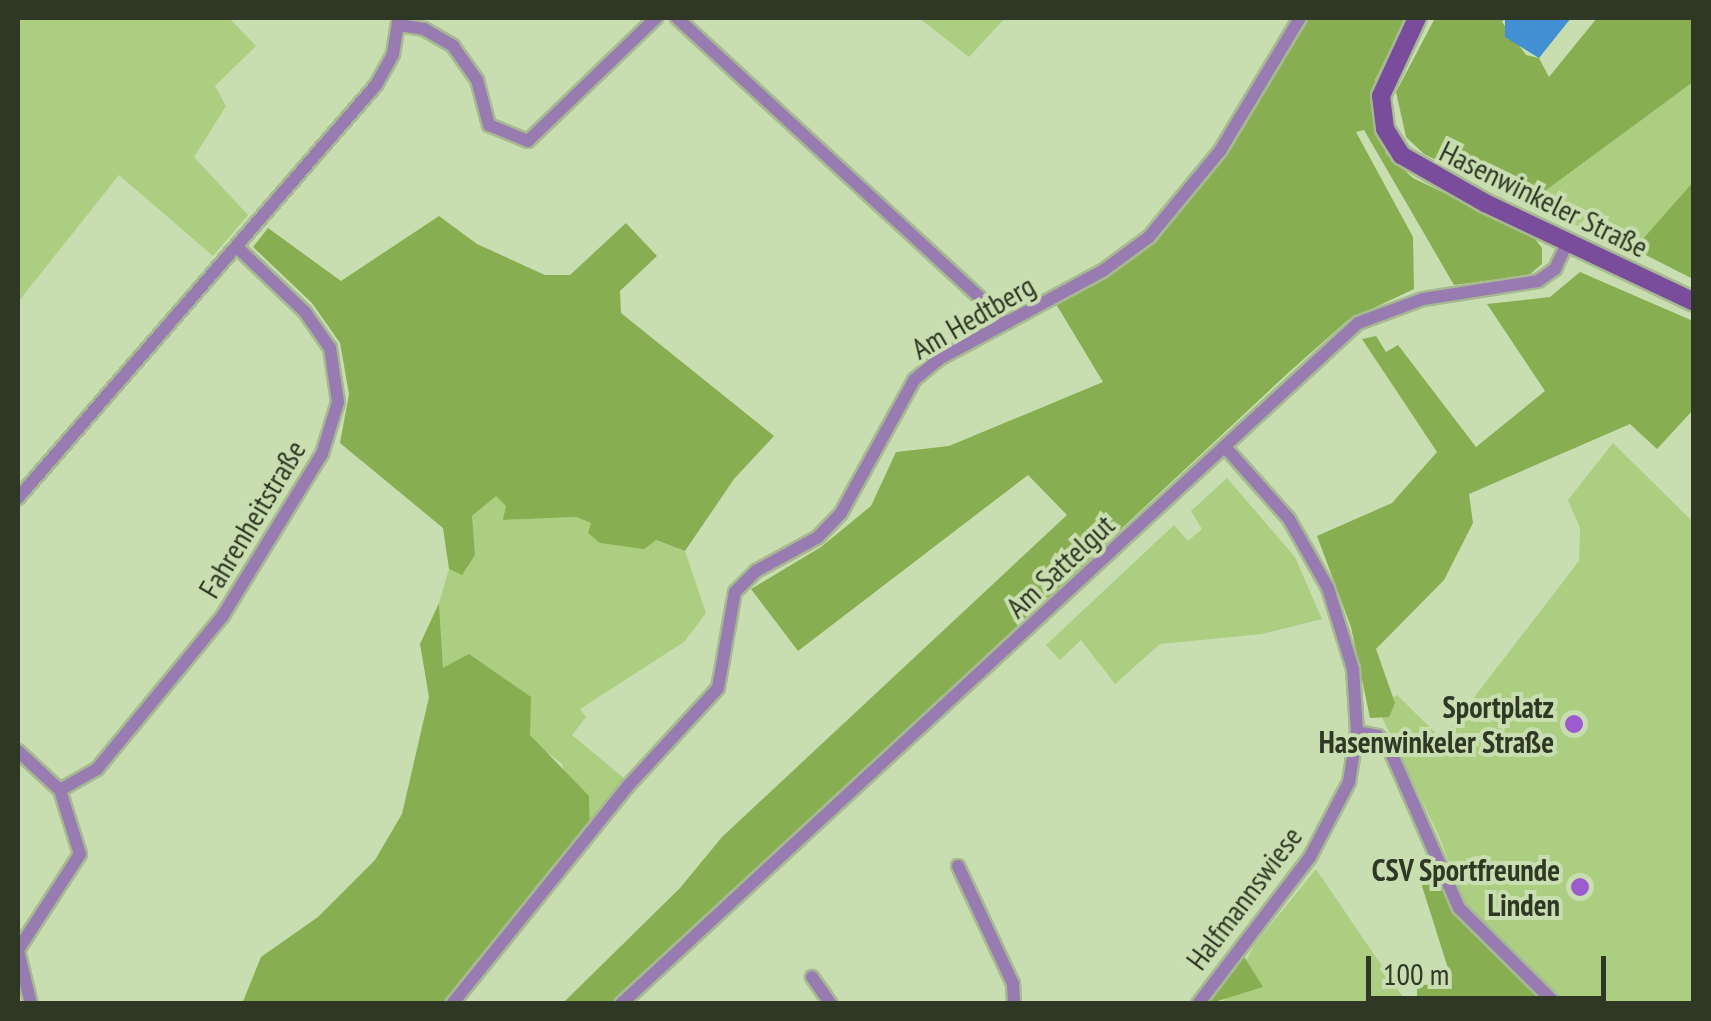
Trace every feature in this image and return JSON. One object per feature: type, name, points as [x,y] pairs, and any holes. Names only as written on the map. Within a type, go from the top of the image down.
[{"type":"street","points":[[18,498],[376,86],[399,21],[440,36],[477,80],[489,125],[508,138],[532,140],[656,18]]},
{"type":"street","points":[[678,18],[1007,323]]},
{"type":"street","name":"Am Hedtberg","points":[[452,1004],[628,786],[718,688],[731,602],[745,579],[806,546],[841,513],[914,380],[939,359],[1113,265],[1184,201],[1300,18]]},
{"type":"street","name":"Hasenwinkeler Straße","points":[[1418,18],[1380,96],[1390,139],[1426,172],[1694,302]]},
{"type":"street","name":"Am Sattelgut","points":[[621,1004],[1366,318],[1422,299],[1538,281],[1555,269],[1567,243]]},
{"type":"street","name":"Fahrenheitstraße","points":[[60,790],[107,760],[188,665],[277,531],[332,430],[338,394],[327,341],[237,247]]},
{"type":"street","name":"Halfmannswiese","points":[[1198,1004],[1310,857],[1349,782],[1356,732],[1353,668],[1328,588],[1289,519],[1225,447]]},
{"type":"street","points":[[1356,732],[1378,736],[1389,748],[1459,908],[1556,1004]]},
{"type":"street","points":[[18,751],[60,790],[80,854],[18,950],[32,1004]]},
{"type":"street","points":[[958,866],[1013,984],[1014,1004]]},
{"type":"street","points":[[812,977],[831,1004]]},
{"type":"green space","points":[[18,18],[229,18],[256,46],[215,86],[226,106],[194,157],[248,215],[213,256],[119,175],[18,302]]},
{"type":"green space","points":[[919,18],[1005,18],[969,57]]},
{"type":"green space","points":[[1309,18],[1406,18],[1375,80],[1375,120],[1386,154],[1413,178],[1532,235],[1542,248],[1542,264],[1529,275],[1454,285],[1364,130],[1356,132],[1413,237],[1414,289],[1348,320],[1288,373],[614,1003],[562,1004],[680,888],[722,837],[1067,515],[1028,475],[798,651],[751,589],[821,547],[871,506],[896,452],[949,446],[1103,382],[1056,304],[1158,240]]},
{"type":"green space","points":[[1435,18],[1505,18],[1502,22],[1526,55],[1539,58],[1549,77],[1597,18],[1693,18],[1693,82],[1526,205],[1424,154],[1406,137],[1396,92]]},
{"type":"green space","points":[[1693,82],[1693,182],[1634,249],[1526,205]]},
{"type":"green space","points":[[1693,182],[1693,279],[1634,249]]},
{"type":"green space","points":[[439,216],[477,244],[545,275],[570,275],[626,223],[657,256],[620,291],[621,313],[774,436],[734,479],[685,551],[656,540],[644,549],[600,543],[588,533],[591,523],[576,517],[503,520],[506,506],[496,496],[472,516],[475,555],[462,575],[449,569],[443,528],[340,443],[349,394],[340,343],[312,303],[253,247],[268,228],[341,281]]},
{"type":"green space","points":[[1580,272],[1693,321],[1693,410],[1657,449],[1630,424],[1469,494],[1473,523],[1444,580],[1376,649],[1395,703],[1389,717],[1370,718],[1351,627],[1317,536],[1392,503],[1437,452],[1362,339],[1376,336],[1386,352],[1398,345],[1476,447],[1545,391],[1487,304],[1550,297]]},
{"type":"green space","name":"Sportplatz Hasenwinkeler Straße","points":[[1613,443],[1693,522],[1693,1003],[1551,1003],[1473,929],[1440,838],[1377,707],[1397,695],[1442,739],[1579,561],[1580,528],[1568,500]]},
{"type":"green space","points":[[1227,478],[1295,557],[1322,619],[1262,634],[1160,644],[1115,684],[1081,640],[1060,660],[1046,645],[1174,525],[1188,541],[1202,529],[1191,511]]},
{"type":"green space","points":[[496,495],[506,506],[504,520],[576,517],[591,523],[600,543],[655,540],[685,551],[706,613],[684,642],[580,709],[586,717],[572,735],[625,779],[590,826],[589,796],[565,777],[562,764],[443,669],[439,603],[449,569],[462,574],[472,516]]},
{"type":"green space","points":[[439,603],[443,668],[469,654],[531,697],[530,735],[589,796],[590,826],[445,1003],[242,1004],[261,957],[318,917],[375,860],[402,814],[429,697],[420,644]]},
{"type":"green space","points":[[1428,844],[1454,909],[1548,1003],[1417,1004],[1417,986],[1452,981],[1421,883]]},
{"type":"green space","points":[[1316,869],[1407,1003],[1222,1004],[1255,944]]},
{"type":"green space","points":[[1243,955],[1263,987],[1208,1004],[1216,990]]},
{"type":"water","points":[[1505,18],[1571,18],[1539,58],[1505,37]]},
{"type":"place","name":"Sportplatz Hasenwinkeler Straße","points":[[1574,724]]},
{"type":"place","name":"CSV Sportfreunde Linden","points":[[1580,887]]}]
